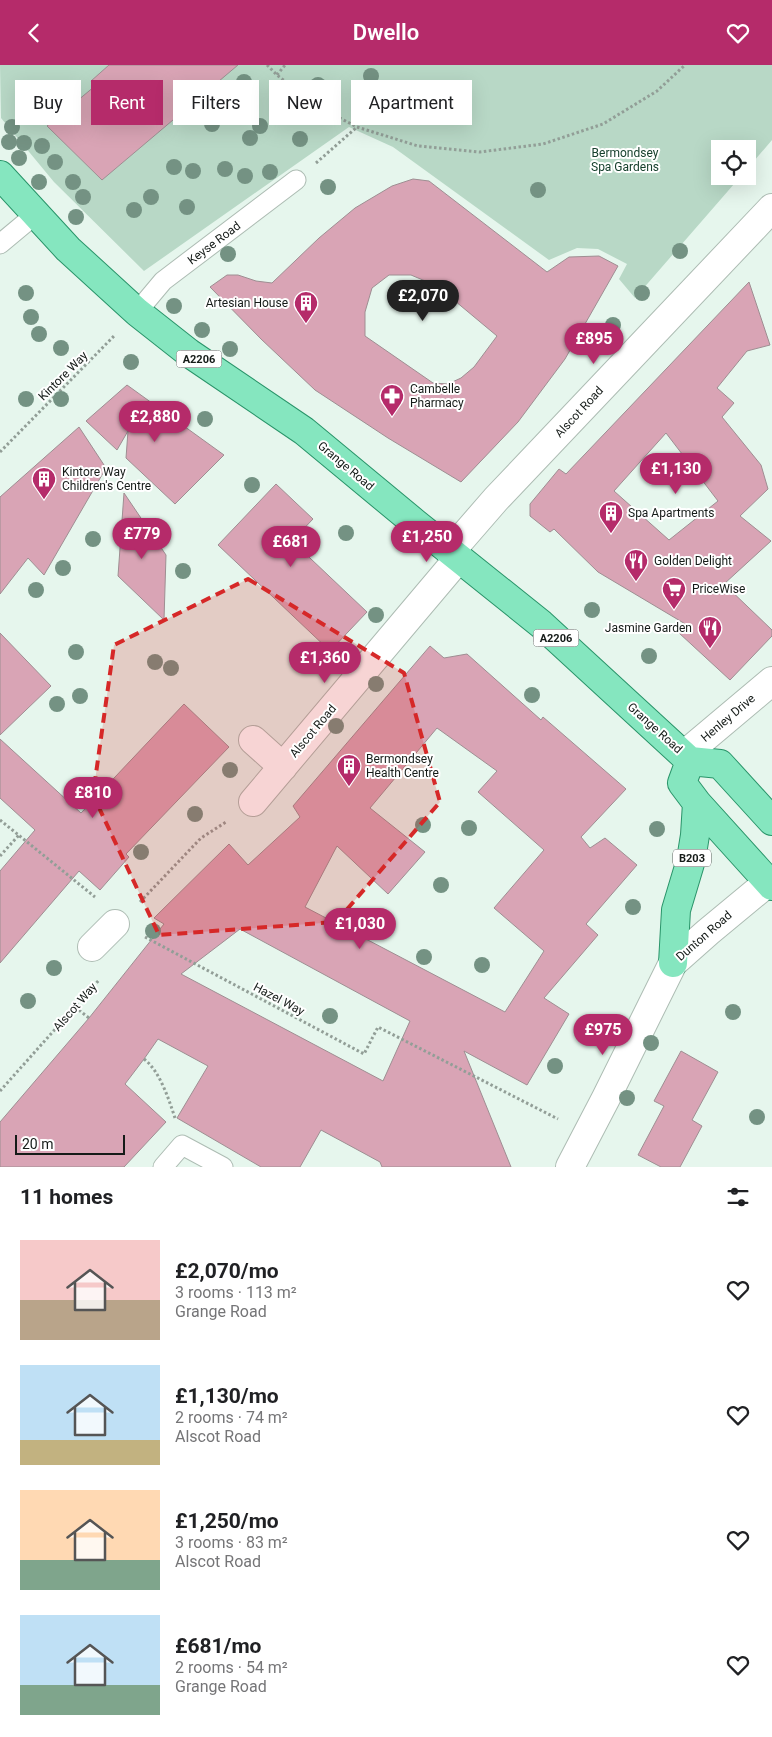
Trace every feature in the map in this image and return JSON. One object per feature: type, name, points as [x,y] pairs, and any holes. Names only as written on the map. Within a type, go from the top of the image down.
[{"type":"main road","name":"Grange Road","points":[[0,175],[68,249],[137,312],[189,353],[304,431],[541,624],[687,758],[720,764],[772,821]]},
{"type":"main road","name":"Grange Road","points":[[687,758],[682,783],[697,803],[771,883]]},
{"type":"main road","name":"B203","points":[[673,963],[676,910],[691,860],[697,803]]},
{"type":"street","name":"Alscot Road","points":[[253,802],[454,555],[496,499],[770,215]]},
{"type":"street","name":"Henley Drive","points":[[687,758],[772,681]]},
{"type":"street","name":"Alscot Road","points":[[253,740],[283,767]]},
{"type":"street","name":"Dunton Road","points":[[570,1167],[673,963],[708,932],[771,883]]},
{"type":"street","points":[[92,947],[125,916]]},
{"type":"lane","name":"Keyse Road","points":[[137,312],[163,281],[296,181]]},
{"type":"lane","points":[[0,245],[36,214]]},
{"type":"lane","points":[[163,1167],[182,1145],[223,1167]]},
{"type":"path","points":[[268,65],[277,75],[315,105],[357,127],[418,146],[480,152],[543,145],[602,124],[657,91],[685,65]]},
{"type":"path","points":[[277,75],[285,65]]},
{"type":"path","points":[[296,181],[357,127]]},
{"type":"path","name":"Kintore Way","points":[[0,452],[137,312]]},
{"type":"path","points":[[0,820],[100,901]]},
{"type":"path","points":[[125,916],[201,838],[230,820]]},
{"type":"path","points":[[0,856],[19,835]]},
{"type":"path","name":"Hazel Way","points":[[141,935],[364,1054],[378,1027],[559,1120]]},
{"type":"path","name":"Alscot Way","points":[[0,1091],[112,965],[92,947]]},
{"type":"path","points":[[75,1007],[89,1018]]},
{"type":"path","points":[[144,1059],[151,1064],[169,1098],[182,1145]]},
{"type":"highlighted area","points":[[248,579],[404,673],[440,802],[336,922],[159,935],[93,795],[114,645]]},
{"type":"green space","name":"Bermondsey Spa Gardens","points":[[0,65],[772,65],[772,140],[756,159],[756,140],[711,140],[711,185],[733,185],[635,298],[619,279],[627,264],[598,249],[577,248],[549,260],[393,147],[349,127],[144,271],[54,182],[1,118]]},
{"type":"building","points":[[109,65],[238,65],[220,80],[173,80],[173,120],[102,180],[47,126],[81,125],[81,98],[91,89],[91,125],[163,125],[163,80],[92,80]]},
{"type":"building","name":"Artesian House","points":[[413,179],[429,181],[547,272],[569,257],[599,256],[618,266],[565,359],[518,422],[461,482],[388,438],[315,390],[210,287],[227,275],[238,275],[256,281],[272,283],[319,238],[355,208],[392,186]],"holes":[[[389,275],[411,275],[437,286],[497,336],[474,367],[461,378],[448,384],[433,383],[365,336],[365,312],[372,288]]]},
{"type":"building","points":[[749,282],[770,345],[747,351],[717,388],[734,403],[722,417],[761,465],[768,489],[740,516],[771,541],[724,584],[772,630],[772,636],[730,680],[679,633],[687,625],[598,572],[554,529],[550,532],[530,516],[530,504],[559,469],[566,474]],"holes":[[[666,433],[718,501],[669,540],[614,491]]]},
{"type":"building","points":[[127,385],[224,455],[175,504],[126,458],[128,431],[117,450],[86,421]]},
{"type":"building","points":[[79,427],[106,468],[44,575],[28,558],[0,594],[0,497]]},
{"type":"building","points":[[276,484],[313,519],[292,541],[367,612],[330,651],[218,545]]},
{"type":"building","points":[[124,493],[166,555],[164,620],[118,576]]},
{"type":"building","points":[[0,633],[51,686],[0,735]]},
{"type":"building","points":[[430,646],[444,658],[467,654],[541,720],[543,717],[626,789],[581,837],[590,848],[605,838],[637,865],[586,924],[598,935],[544,998],[569,1014],[527,1085],[464,1051],[511,1167],[382,1167],[380,1162],[321,1130],[300,1167],[261,1167],[177,1118],[208,1066],[158,1039],[125,1084],[166,1122],[124,1167],[0,1167],[0,1122],[89,1018],[164,924],[154,918],[229,844],[248,865],[300,817],[293,806]],"holes":[[[437,728],[497,771],[478,792],[544,850],[494,908],[544,951],[505,1012],[305,907],[337,846],[388,894],[425,852],[370,808]],[[240,929],[410,1021],[383,1081],[181,974]]]},
{"type":"building","points":[[184,704],[229,747],[126,854],[129,857],[100,890],[79,871],[0,963],[0,871],[35,830],[0,798],[0,739],[81,813]]},
{"type":"building","points":[[681,1051],[718,1072],[692,1120],[702,1126],[680,1167],[661,1167],[638,1155],[664,1106],[654,1101]]},
{"type":"place","name":"Artesian House","points":[[306,324]]},
{"type":"place","name":"Cambelle Pharmacy","points":[[392,417]]},
{"type":"place","name":"Kintore Way Children's Centre","points":[[44,500]]},
{"type":"place","name":"Spa Apartments","points":[[611,534]]},
{"type":"place","name":"Golden Delight","points":[[636,582]]},
{"type":"place","name":"PriceWise","points":[[674,610]]},
{"type":"place","name":"Jasmine Garden","points":[[710,649]]},
{"type":"place","name":"Bermondsey Health Centre","points":[[349,787]]}]
